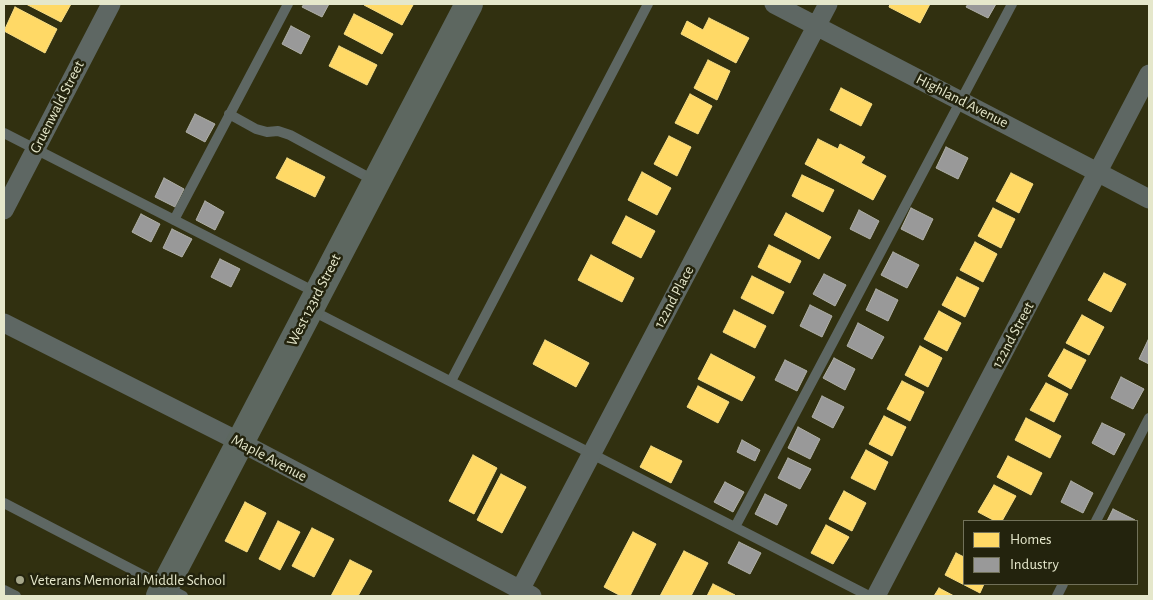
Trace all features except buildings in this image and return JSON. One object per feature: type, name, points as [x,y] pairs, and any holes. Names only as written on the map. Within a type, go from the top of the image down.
[{"type":"street","name":"Gruenwald Street","points":[[4,210],[111,4]]},
{"type":"street","name":"West 123rd Street","points":[[169,593],[240,442],[469,4]]},
{"type":"street","name":"Highland Avenue","points":[[774,4],[1149,199]]},
{"type":"street","name":"122nd Place","points":[[526,593],[591,454],[828,4]]},
{"type":"street","name":"122nd Street","points":[[876,596],[1149,74]]},
{"type":"street","name":"Maple Avenue","points":[[4,323],[240,442],[526,593]]},
{"type":"lane","points":[[174,220],[288,4]]},
{"type":"lane","points":[[451,381],[648,4]]},
{"type":"lane","points":[[735,527],[1012,4]]},
{"type":"lane","points":[[229,114],[256,129],[267,132],[278,131],[290,135],[376,182]]},
{"type":"lane","points":[[4,133],[174,220],[451,381],[869,596]]},
{"type":"lane","points":[[1097,520],[1149,418]]},
{"type":"lane","points":[[4,503],[169,593]]},
{"type":"lane","points":[[4,590],[16,596]]},
{"type":"place","name":"Veterans Memorial Middle School","points":[[20,580]]}]
